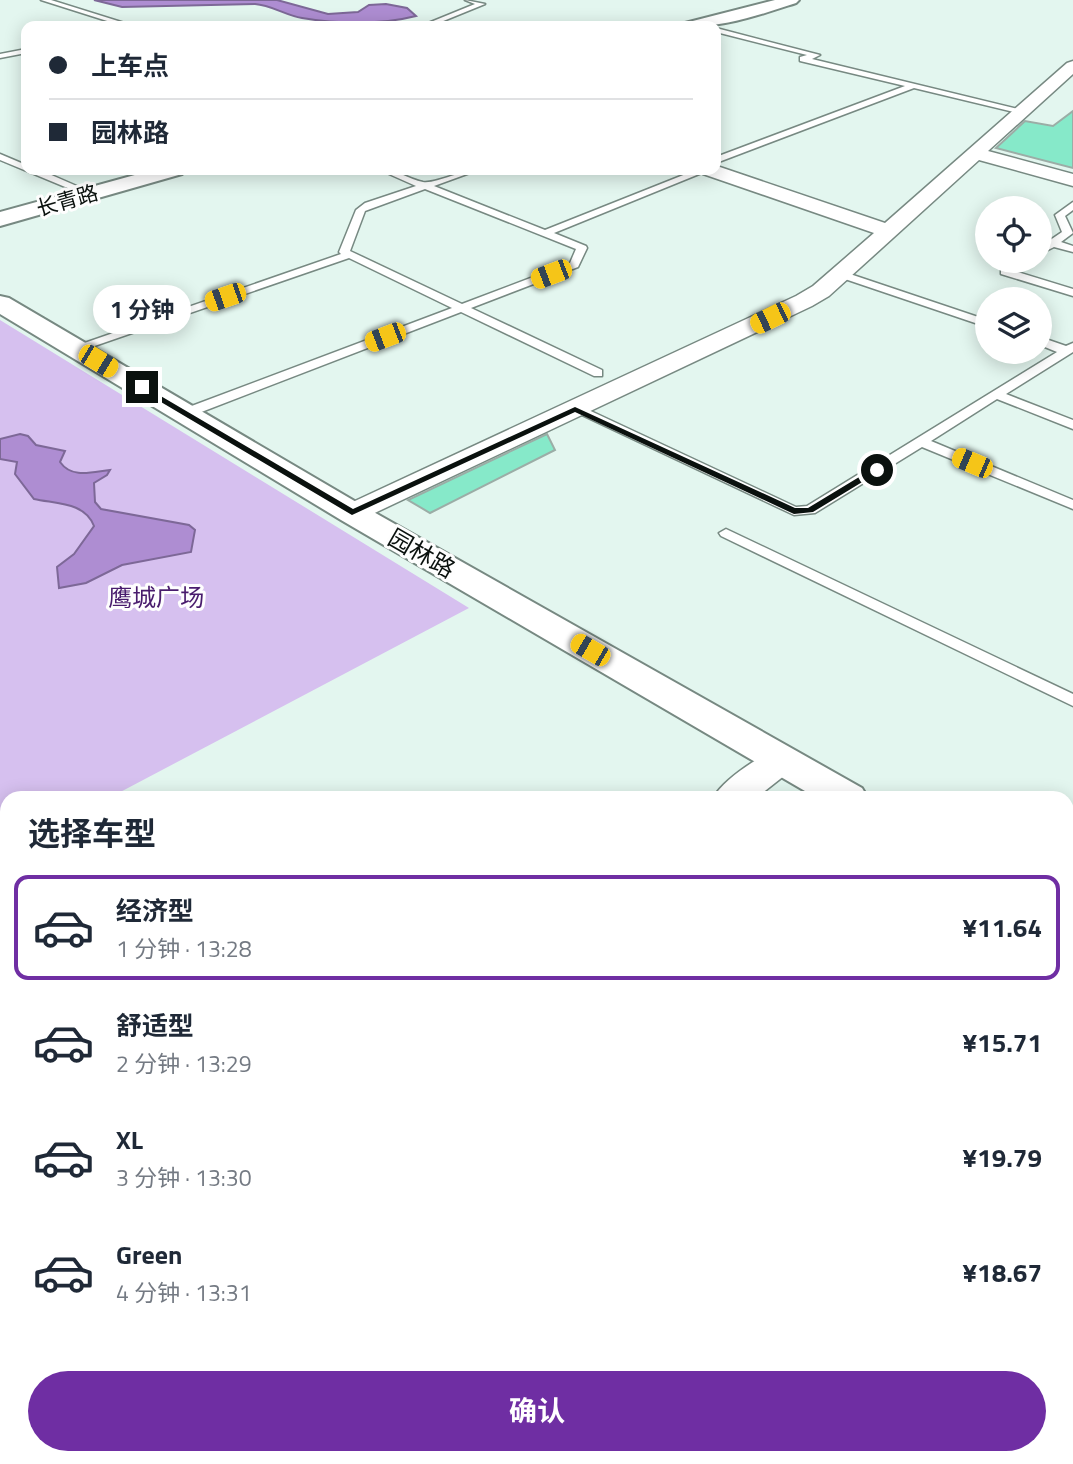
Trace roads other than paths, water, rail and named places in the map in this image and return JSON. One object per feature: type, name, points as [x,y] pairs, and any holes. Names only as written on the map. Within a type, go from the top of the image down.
[{"type":"street","points":[[714,21],[791,0]]},
{"type":"street","points":[[352,513],[821,291],[1073,66]]},
{"type":"street","points":[[974,153],[1073,180]]},
{"type":"street","points":[[721,174],[887,231]]},
{"type":"street","name":"长青路","points":[[0,219],[157,175]]},
{"type":"street","name":"园林路","points":[[0,303],[352,513],[836,791]]},
{"type":"street","points":[[741,791],[781,760]]},
{"type":"lane","points":[[44,0],[113,21]]},
{"type":"lane","points":[[438,21],[482,4],[468,0]]},
{"type":"lane","points":[[721,31],[816,55],[803,59],[1022,111]]},
{"type":"lane","points":[[0,56],[21,52]]},
{"type":"lane","points":[[721,158],[913,85]]},
{"type":"lane","points":[[0,157],[21,165]]},
{"type":"lane","points":[[44,175],[90,194]]},
{"type":"lane","points":[[186,413],[574,265],[582,248],[397,175]]},
{"type":"lane","points":[[458,175],[368,205],[361,210],[344,252],[598,373]]},
{"type":"lane","points":[[546,233],[691,175]]},
{"type":"lane","points":[[1052,243],[1068,233],[1060,215],[1073,205]]},
{"type":"lane","points":[[1052,243],[1073,249]]},
{"type":"lane","points":[[76,348],[349,255]]},
{"type":"lane","points":[[1008,273],[1073,293]]},
{"type":"lane","points":[[843,275],[975,320]]},
{"type":"lane","points":[[1052,344],[1070,349]]},
{"type":"lane","points":[[575,409],[794,511],[810,510],[1070,349]]},
{"type":"lane","points":[[997,395],[1073,425]]},
{"type":"lane","points":[[922,442],[1073,505]]},
{"type":"lane","points":[[726,533],[1070,696]]},
{"type":"park label","name":"鹰城广场","points":[[156,597]]}]
